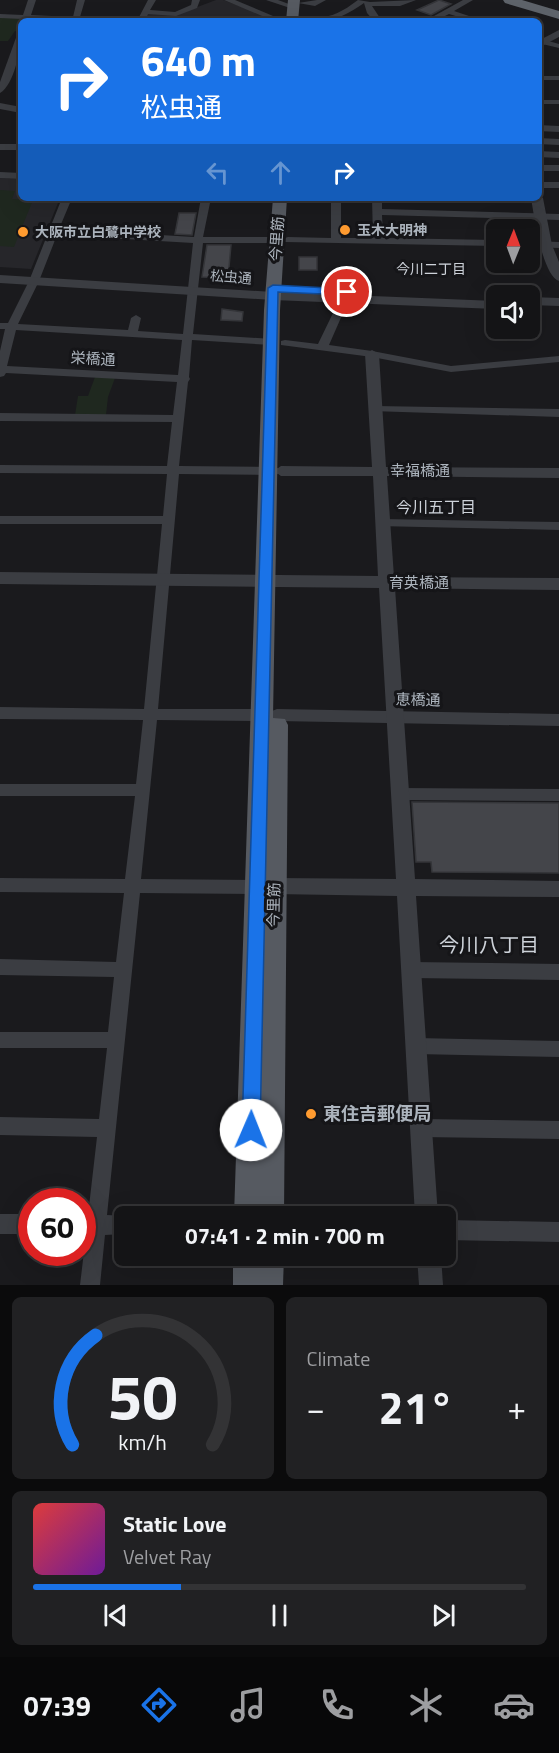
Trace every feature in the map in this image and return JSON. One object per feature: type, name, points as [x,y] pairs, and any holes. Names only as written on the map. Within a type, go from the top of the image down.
[{"type":"highway","points":[[509,0],[559,13]]},
{"type":"highway","points":[[525,0],[559,13]]},
{"type":"main road","points":[[298,2],[298,18]]},
{"type":"main road","name":"今里筋","points":[[280,201],[283,240]]},
{"type":"main road","name":"今里筋","points":[[249,1206],[265,887],[279,292],[283,240],[290,201]]},
{"type":"main road","name":"今里筋","points":[[265,887],[269,1206]]},
{"type":"main road","points":[[248,1266],[248,1285]]},
{"type":"main road","points":[[268,1285],[269,1266]]},
{"type":"street","points":[[26,18],[32,0]]},
{"type":"street","points":[[76,18],[81,0]]},
{"type":"street","points":[[143,18],[152,0]]},
{"type":"street","points":[[146,12],[176,14],[194,6],[196,0]]},
{"type":"street","points":[[228,0],[268,18]]},
{"type":"street","points":[[237,4],[247,0]]},
{"type":"street","points":[[270,0],[315,4],[322,0]]},
{"type":"street","points":[[332,18],[346,13],[365,1],[400,4],[412,0]]},
{"type":"street","points":[[435,18],[469,0]]},
{"type":"street","points":[[365,1],[376,18]]},
{"type":"street","points":[[448,11],[470,18]]},
{"type":"street","points":[[0,16],[18,18]]},
{"type":"street","points":[[542,41],[559,33]]},
{"type":"street","points":[[542,42],[559,46]]},
{"type":"street","points":[[0,91],[18,45]]},
{"type":"street","points":[[0,70],[18,70]]},
{"type":"street","points":[[542,78],[559,78]]},
{"type":"street","points":[[542,102],[559,102]]},
{"type":"street","points":[[0,106],[18,109]]},
{"type":"street","points":[[542,128],[559,129]]},
{"type":"street","points":[[542,141],[559,142]]},
{"type":"street","points":[[0,147],[18,147]]},
{"type":"street","points":[[542,154],[559,155]]},
{"type":"street","points":[[542,168],[559,168]]},
{"type":"street","points":[[0,175],[18,176]]},
{"type":"street","points":[[542,185],[559,185]]},
{"type":"street","points":[[0,371],[6,327],[35,278],[66,201]]},
{"type":"street","points":[[95,1188],[106,1128],[151,713],[173,470],[198,240],[205,201]]},
{"type":"street","points":[[336,201],[336,240]]},
{"type":"street","points":[[377,201],[378,240]]},
{"type":"street","points":[[538,201],[546,245],[559,273]]},
{"type":"street","points":[[377,212],[559,217]]},
{"type":"street","points":[[54,232],[198,240],[486,243]]},
{"type":"street","points":[[540,245],[559,245]]},
{"type":"street","name":"松虫通","points":[[0,273],[35,278]]},
{"type":"street","name":"松虫通","points":[[0,279],[35,278],[194,286],[348,299],[486,305]]},
{"type":"street","name":"松虫通","points":[[279,292],[486,299]]},
{"type":"street","points":[[322,348],[338,313],[348,299]]},
{"type":"street","points":[[540,301],[559,302]]},
{"type":"street","points":[[540,307],[559,308]]},
{"type":"street","points":[[132,335],[136,318]]},
{"type":"street","points":[[6,327],[278,342],[372,354],[451,369],[559,358]]},
{"type":"street","points":[[372,354],[426,1206]]},
{"type":"street","name":"栄橋通","points":[[0,371],[184,379]]},
{"type":"street","points":[[375,409],[559,413]]},
{"type":"street","points":[[0,417],[180,419]]},
{"type":"street","name":"幸福橋通","points":[[0,469],[559,472]]},
{"type":"street","points":[[0,520],[169,520]]},
{"type":"street","points":[[382,523],[559,526]]},
{"type":"street","name":"育英橋通","points":[[0,578],[559,584]]},
{"type":"street","name":"恵橋通","points":[[0,713],[394,716],[559,720]]},
{"type":"street","points":[[0,790],[142,790]]},
{"type":"street","points":[[399,794],[559,795]]},
{"type":"street","points":[[0,885],[132,888],[559,889]]},
{"type":"street","points":[[0,967],[123,970]]},
{"type":"street","points":[[411,970],[559,972]]},
{"type":"street","points":[[0,1040],[115,1040]]},
{"type":"street","points":[[416,1046],[559,1049]]},
{"type":"street","points":[[0,1126],[106,1128]]},
{"type":"street","points":[[421,1128],[559,1130]]},
{"type":"street","points":[[0,1224],[18,1224]]},
{"type":"street","points":[[96,1225],[114,1225]]},
{"type":"street","points":[[456,1230],[559,1232]]},
{"type":"street","points":[[90,1266],[90,1285]]},
{"type":"street","points":[[430,1266],[431,1285]]},
{"type":"shaded area","points":[[216,0],[223,0],[270,17],[145,18],[150,13],[176,15]]},
{"type":"shaded area","points":[[0,17],[18,19],[18,31],[15,31],[8,41],[0,41]]},
{"type":"shaded area","name":"大阪市立白鷺中学校","points":[[0,178],[18,179],[18,201],[59,201],[31,269],[0,267]]},
{"type":"shaded area","points":[[0,190],[15,191],[12,199],[33,201],[14,247],[0,246]]},
{"type":"shaded area","points":[[95,377],[115,378],[108,397],[106,415],[75,415],[78,396],[88,396]]},
{"type":"building","points":[[439,0],[451,4],[431,15],[417,10]]},
{"type":"building","points":[[179,213],[196,213],[192,235],[175,234]]},
{"type":"building","points":[[207,245],[231,245],[228,278],[202,277]]},
{"type":"building","points":[[299,257],[317,257],[317,270],[299,270]]},
{"type":"building","points":[[222,309],[243,312],[242,321],[221,320]]},
{"type":"building","points":[[412,802],[559,803],[559,873],[432,872],[431,862],[416,862]]},
{"type":"place","name":"玉木大明神","points":[[345,230]]},
{"type":"place","name":"大阪市立白鷺中学校","points":[[23,232]]},
{"type":"place","name":"東住吉郵便局","points":[[311,1114]]},
{"type":"district","name":"今川二丁目","points":[[431,269]]},
{"type":"district","name":"今川五丁目","points":[[436,507]]},
{"type":"district","name":"今川八丁目","points":[[489,945]]},
{"type":"route","points":[[251,1130],[273,288],[347,292]]}]
